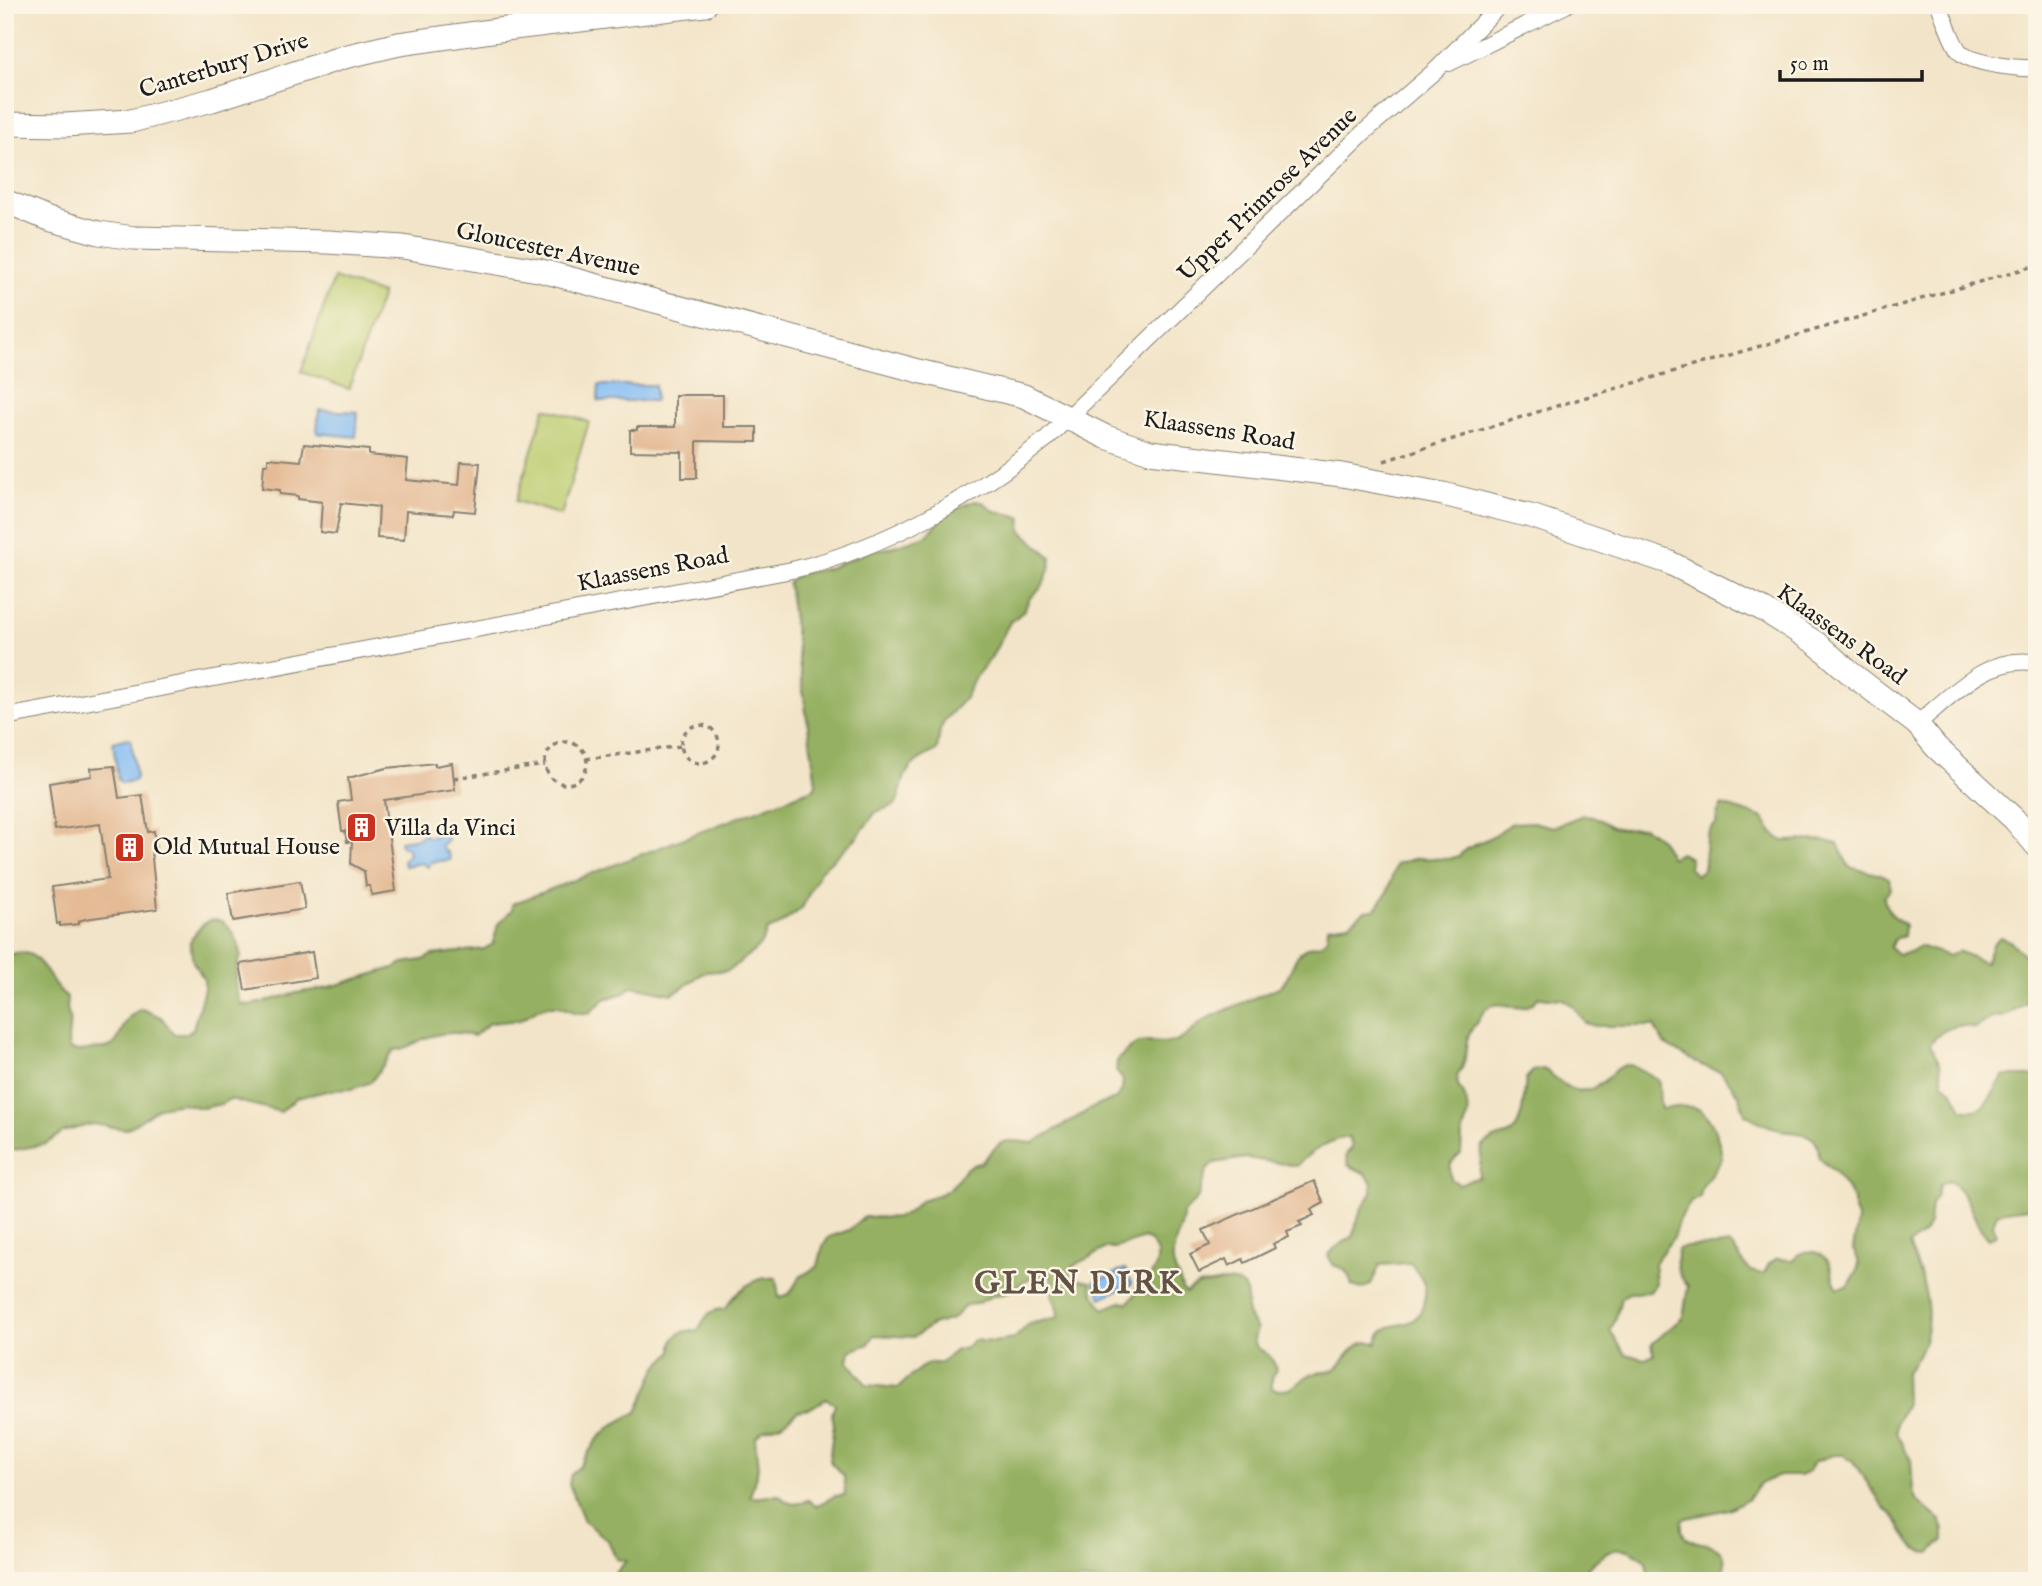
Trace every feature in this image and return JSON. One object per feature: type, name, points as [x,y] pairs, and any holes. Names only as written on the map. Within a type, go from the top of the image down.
[{"type":"street","name":"Canterbury Drive","points":[[5,124],[65,125],[131,121],[212,100],[344,57],[399,44],[705,5]]},
{"type":"street","name":"Upper Primrose Avenue","points":[[1068,418],[1363,133],[1437,69],[1500,5]]},
{"type":"street","points":[[1437,69],[1566,5]]},
{"type":"street","points":[[1939,5],[1959,51],[1966,56],[1981,62],[2037,68]]},
{"type":"street","name":"Gloucester Avenue","points":[[5,201],[48,219],[99,233],[134,238],[328,242],[403,247],[538,270],[1012,393],[1041,403],[1068,418]]},
{"type":"street","name":"Klaassens Road","points":[[5,717],[831,561],[933,515],[987,483],[1019,461],[1068,418],[1107,437],[1150,452],[1342,475],[1494,506],[1668,562],[1764,610],[1816,643],[1917,724],[1936,747],[2014,819],[2037,846]]},
{"type":"street","points":[[1917,724],[1975,677],[1994,667],[2012,662],[2037,663]]},
{"type":"path","points":[[1381,462],[1566,403],[2037,265]]},
{"type":"path","points":[[698,724],[712,728],[720,740],[716,755],[703,763],[688,759],[681,746],[685,732],[698,724]]},
{"type":"path","points":[[563,742],[580,748],[586,759],[586,766],[580,777],[568,783],[550,777],[545,765],[551,747],[563,742]]},
{"type":"path","points":[[586,759],[681,746]]},
{"type":"path","points":[[454,778],[545,765]]},
{"type":"green space","points":[[334,278],[382,294],[349,389],[301,372]]},
{"type":"green space","points":[[545,408],[589,422],[561,515],[516,501]]},
{"type":"green space","points":[[975,501],[985,503],[997,512],[1022,518],[1021,529],[1051,557],[1043,585],[1029,599],[1025,609],[1010,622],[965,698],[945,720],[940,730],[937,750],[918,761],[906,773],[895,805],[876,812],[857,837],[820,871],[802,908],[778,926],[767,930],[758,947],[734,967],[726,971],[704,973],[672,994],[632,986],[624,993],[605,999],[589,1013],[548,1006],[520,1020],[489,1023],[474,1036],[453,1033],[427,1037],[405,1048],[394,1050],[371,1082],[352,1089],[332,1090],[296,1098],[281,1112],[230,1099],[202,1108],[181,1103],[159,1107],[125,1129],[92,1124],[63,1132],[46,1144],[8,1151],[5,1157],[6,956],[27,953],[41,964],[67,998],[69,1049],[80,1051],[107,1048],[114,1044],[129,1018],[142,1009],[161,1017],[174,1034],[185,1034],[193,1029],[204,989],[204,979],[193,962],[190,942],[198,930],[214,920],[228,926],[238,944],[241,956],[236,973],[236,986],[241,1004],[251,1005],[323,989],[432,955],[484,949],[493,944],[498,924],[512,910],[512,904],[815,788],[788,583],[800,574],[829,568],[872,550],[926,536],[950,510]]},
{"type":"green space","points":[[1722,805],[1762,817],[1782,841],[1823,840],[1838,844],[1849,867],[1889,879],[1891,889],[1884,897],[1886,906],[1905,925],[1904,935],[1894,939],[1890,948],[1898,954],[1910,952],[1919,946],[1949,956],[1958,951],[1985,963],[1993,944],[2000,937],[2010,941],[2025,956],[2037,960],[2037,979],[2028,992],[2026,1003],[2003,1017],[1994,1017],[1975,1028],[1950,1028],[1939,1034],[1930,1044],[1940,1063],[1943,1083],[1952,1090],[1962,1109],[1977,1109],[1983,1106],[2004,1076],[2037,1076],[2037,1205],[1997,1214],[1993,1224],[1997,1234],[1989,1239],[1978,1225],[1962,1193],[1949,1181],[1940,1185],[1931,1204],[1929,1224],[1924,1233],[1909,1245],[1926,1294],[1927,1327],[1916,1358],[1905,1373],[1906,1403],[1897,1422],[1896,1433],[1911,1460],[1916,1500],[1940,1520],[1944,1530],[1944,1540],[1930,1553],[1914,1548],[1852,1460],[1843,1455],[1833,1455],[1814,1462],[1809,1471],[1800,1476],[1779,1476],[1760,1483],[1747,1499],[1729,1509],[1682,1519],[1682,1528],[1687,1539],[1709,1544],[1723,1554],[1724,1568],[1716,1581],[1649,1581],[1646,1562],[1625,1549],[1607,1553],[1571,1581],[609,1581],[626,1561],[616,1559],[608,1540],[584,1521],[569,1484],[571,1474],[611,1426],[637,1412],[658,1366],[672,1352],[676,1337],[682,1332],[698,1330],[708,1315],[725,1309],[746,1286],[760,1279],[776,1278],[779,1298],[789,1294],[800,1277],[818,1266],[823,1246],[829,1237],[849,1230],[864,1217],[892,1218],[903,1215],[922,1200],[949,1189],[965,1169],[981,1163],[999,1144],[1008,1141],[1033,1143],[1096,1106],[1116,1099],[1122,1090],[1123,1080],[1116,1071],[1117,1061],[1127,1050],[1139,1043],[1169,1043],[1179,1040],[1206,1019],[1281,986],[1299,954],[1310,947],[1320,945],[1327,938],[1328,927],[1349,924],[1365,911],[1375,910],[1387,893],[1396,864],[1417,858],[1449,859],[1459,856],[1466,849],[1512,823],[1533,822],[1553,827],[1583,815],[1593,816],[1612,827],[1644,827],[1661,840],[1671,858],[1680,853],[1690,858],[1689,868],[1696,875],[1704,869],[1706,839],[1716,824]],"holes":[[[1539,997],[1562,999],[1572,1005],[1585,1023],[1595,1026],[1654,1026],[1664,1044],[1701,1065],[1721,1072],[1739,1095],[1745,1114],[1772,1127],[1812,1138],[1816,1142],[1819,1158],[1835,1172],[1854,1200],[1854,1211],[1858,1220],[1853,1250],[1859,1264],[1848,1286],[1838,1288],[1828,1261],[1814,1252],[1805,1252],[1792,1260],[1777,1259],[1769,1264],[1764,1273],[1757,1273],[1747,1268],[1729,1244],[1678,1249],[1678,1269],[1688,1286],[1683,1317],[1652,1344],[1654,1355],[1645,1359],[1625,1354],[1610,1330],[1621,1298],[1629,1293],[1650,1292],[1656,1283],[1654,1263],[1673,1238],[1679,1219],[1691,1202],[1700,1197],[1702,1187],[1722,1158],[1719,1144],[1711,1122],[1702,1111],[1687,1107],[1661,1109],[1658,1079],[1635,1067],[1622,1066],[1600,1084],[1585,1090],[1570,1088],[1543,1069],[1533,1071],[1526,1078],[1520,1119],[1513,1132],[1491,1140],[1482,1147],[1479,1177],[1459,1184],[1451,1179],[1450,1167],[1461,1153],[1462,1133],[1469,1114],[1457,1076],[1464,1062],[1468,1036],[1485,1011],[1493,1005],[1525,1007]],[[1349,1137],[1352,1147],[1346,1155],[1348,1165],[1366,1174],[1372,1183],[1372,1193],[1361,1210],[1352,1237],[1328,1255],[1333,1265],[1346,1272],[1352,1286],[1362,1289],[1371,1284],[1380,1265],[1411,1263],[1424,1285],[1423,1304],[1414,1320],[1386,1329],[1380,1334],[1377,1343],[1359,1345],[1335,1369],[1312,1374],[1289,1389],[1272,1389],[1276,1369],[1270,1356],[1257,1348],[1254,1339],[1257,1329],[1247,1314],[1244,1288],[1237,1283],[1227,1282],[1199,1285],[1186,1293],[1182,1289],[1173,1255],[1183,1213],[1197,1199],[1207,1170],[1214,1163],[1246,1158],[1297,1166],[1307,1156],[1335,1140]],[[1144,1238],[1155,1249],[1157,1263],[1150,1276],[1137,1286],[1134,1296],[1127,1303],[1123,1301],[1104,1309],[1093,1292],[1091,1282],[1071,1278],[1071,1268],[1105,1248],[1115,1248]],[[1050,1275],[1059,1317],[1029,1324],[1014,1339],[993,1342],[973,1340],[966,1348],[956,1350],[940,1363],[930,1363],[920,1368],[898,1388],[867,1385],[848,1361],[850,1351],[869,1344],[874,1335],[914,1337],[932,1325],[952,1319],[966,1305],[1004,1294],[1031,1278]],[[826,1399],[835,1404],[829,1461],[844,1476],[845,1495],[835,1496],[816,1506],[808,1500],[789,1503],[779,1495],[750,1497],[758,1468],[755,1438],[762,1431],[782,1424],[798,1411],[809,1409]]]},
{"type":"water","points":[[599,385],[655,385],[655,401],[598,401]]},
{"type":"water","points":[[319,410],[358,412],[356,437],[317,433]]},
{"type":"water","points":[[128,738],[131,740],[136,778],[122,783],[118,780],[113,742]]},
{"type":"water","points":[[423,833],[428,837],[446,834],[447,840],[442,844],[442,848],[449,854],[450,860],[431,862],[428,867],[422,863],[404,866],[403,860],[409,852],[405,847],[401,847],[400,841],[419,838]]},
{"type":"water","points":[[1125,1269],[1132,1284],[1101,1298],[1094,1282]]},
{"type":"building","points":[[675,395],[723,395],[723,427],[757,427],[757,442],[697,441],[697,478],[682,478],[682,452],[630,451],[630,430],[637,430],[637,427],[675,427]]},
{"type":"building","points":[[304,444],[369,450],[369,455],[408,459],[406,480],[459,485],[461,462],[480,463],[475,512],[454,510],[453,515],[406,511],[404,540],[377,538],[379,507],[341,503],[336,534],[320,532],[322,502],[298,499],[298,496],[280,494],[280,490],[262,488],[264,464],[268,464],[268,458],[301,461]]},
{"type":"building","name":"Villa da Vinci","points":[[435,763],[435,766],[452,763],[455,790],[384,800],[396,891],[372,895],[370,886],[366,886],[364,871],[351,864],[352,841],[347,842],[345,831],[342,831],[338,802],[351,800],[348,778],[387,768]]},
{"type":"building","name":"Old Mutual House","points":[[114,766],[119,798],[142,795],[148,832],[154,831],[156,848],[151,848],[157,909],[85,919],[79,921],[79,924],[60,926],[60,923],[57,924],[52,887],[108,879],[100,824],[55,830],[49,783],[92,776],[91,768]]},
{"type":"building","points":[[300,881],[305,909],[233,921],[228,893]]},
{"type":"building","points":[[312,952],[316,978],[245,990],[240,964]]},
{"type":"building","points":[[1314,1181],[1324,1203],[1311,1210],[1314,1215],[1299,1222],[1302,1226],[1287,1232],[1289,1237],[1273,1244],[1275,1248],[1245,1263],[1243,1259],[1229,1266],[1226,1259],[1199,1272],[1190,1254],[1210,1245],[1203,1230]]},
{"type":"place","name":"Villa da Vinci","points":[[362,828]]},
{"type":"place","name":"Old Mutual House","points":[[130,847]]},
{"type":"district","name":"GLEN DIRK","points":[[1079,1284]]}]
